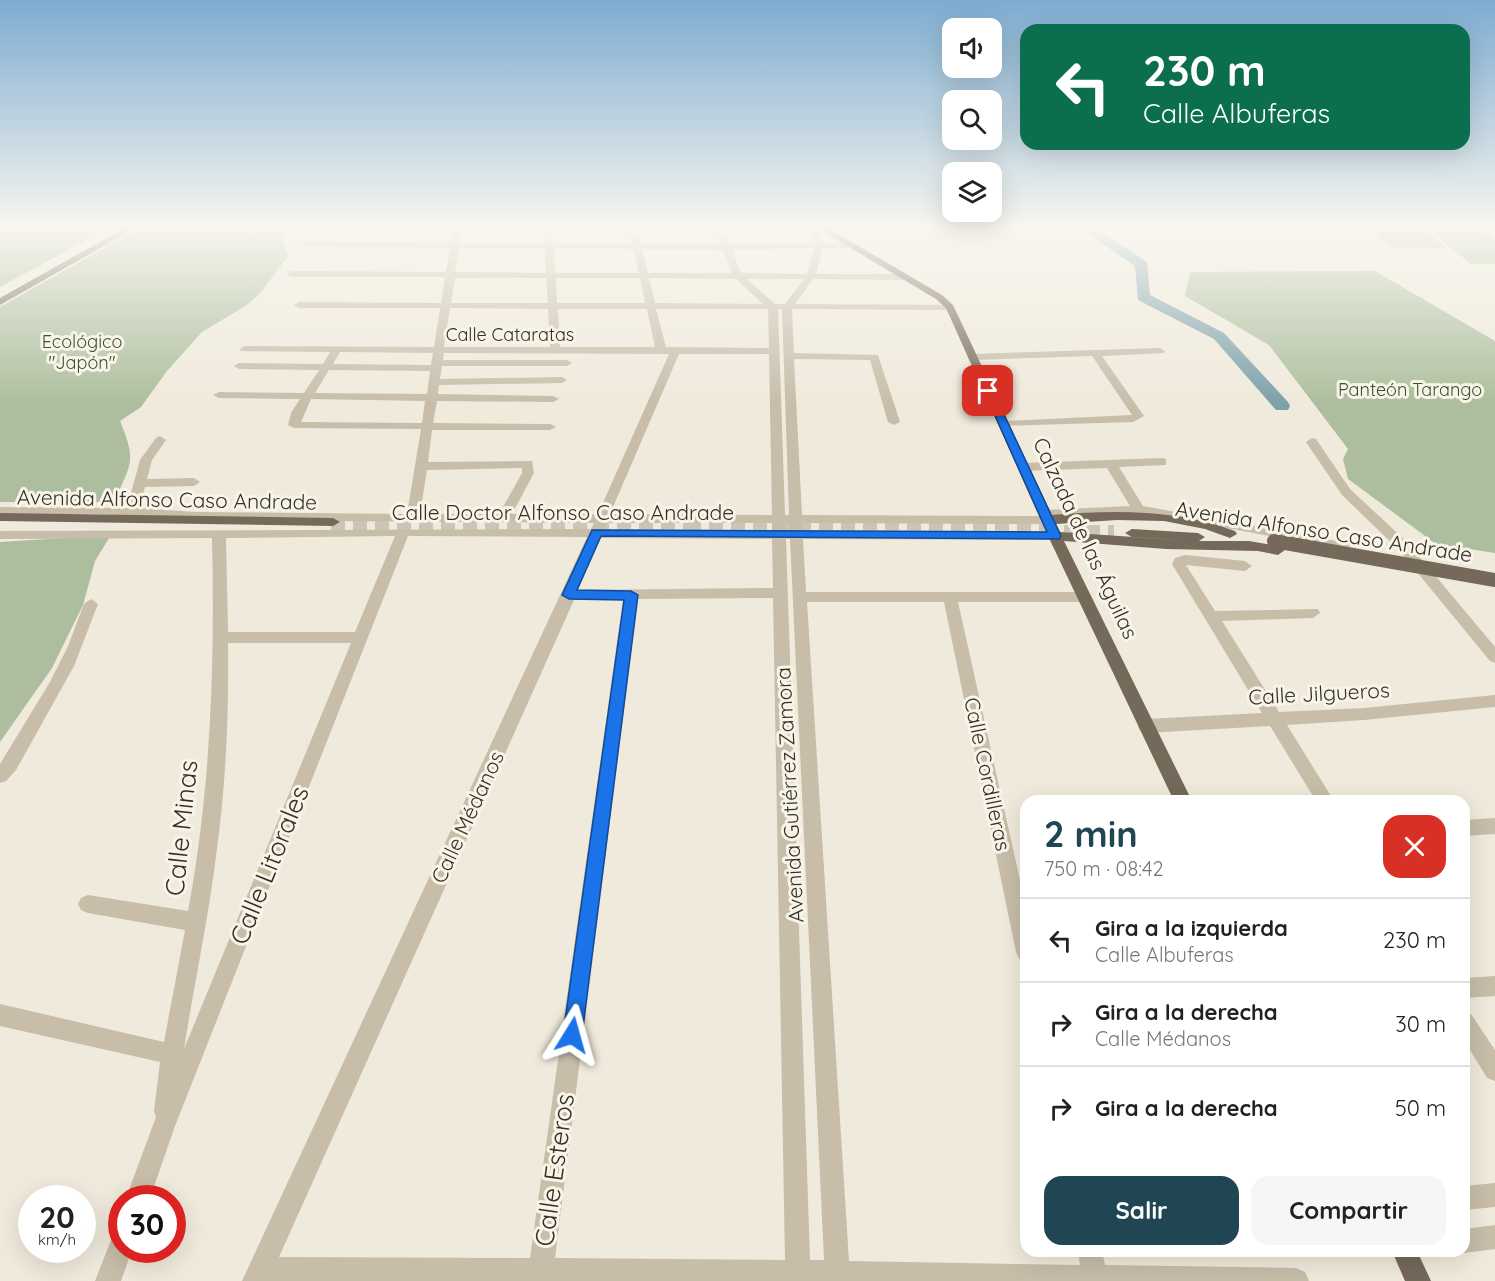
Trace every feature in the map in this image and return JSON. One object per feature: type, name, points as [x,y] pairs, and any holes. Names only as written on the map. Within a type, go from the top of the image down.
[{"type":"main road","points":[[0,293],[15,285]]},
{"type":"main road","points":[[0,302],[31,285]]},
{"type":"main road","name":"Calzada de las Águilas","points":[[918,285],[939,297],[950,307],[1054,536],[1180,795]]},
{"type":"main road","points":[[1047,517],[1149,516],[1208,525],[1230,534]]},
{"type":"main road","name":"Avenida Alfonso Caso Andrade","points":[[0,517],[332,525],[0,526]]},
{"type":"main road","name":"Avenida Alfonso Caso Andrade","points":[[1495,580],[1276,546],[1257,547],[1189,536],[1112,528],[1230,534],[1276,546],[1495,589]]},
{"type":"main road","points":[[1054,536],[1166,545],[1257,547]]},
{"type":"main road","points":[[1407,1257],[1418,1281]]},
{"type":"street","points":[[413,518],[448,285]]},
{"type":"street","points":[[550,285],[555,350]]},
{"type":"street","points":[[646,285],[662,350]]},
{"type":"street","points":[[741,285],[749,307]]},
{"type":"street","points":[[750,285],[780,307]]},
{"type":"street","points":[[780,307],[803,285]]},
{"type":"street","points":[[299,305],[551,308],[950,307]]},
{"type":"street","name":"Avenida Gutiérrez Zamora","points":[[780,307],[787,527],[780,593],[798,1277]]},
{"type":"street","name":"Calle Cataratas","points":[[245,349],[662,350],[862,354],[874,357],[894,422]]},
{"type":"street","points":[[337,349],[297,413],[294,425],[550,427]]},
{"type":"street","name":"Calle Médanos","points":[[258,1275],[569,595],[675,351]]},
{"type":"street","points":[[973,357],[1160,351]]},
{"type":"street","points":[[1004,424],[1133,419],[1138,416],[1095,353]]},
{"type":"street","points":[[238,366],[567,363]]},
{"type":"street","points":[[434,382],[562,380]]},
{"type":"street","points":[[219,395],[553,399]]},
{"type":"street","points":[[132,511],[146,460],[160,440]]},
{"type":"street","points":[[1312,442],[1346,492],[1414,560],[1495,657]]},
{"type":"street","points":[[1024,467],[1162,462]]},
{"type":"street","points":[[422,466],[528,464],[528,473],[504,519]]},
{"type":"street","points":[[1111,464],[1139,510]]},
{"type":"street","points":[[141,483],[194,482]]},
{"type":"street","name":"Avenida Alfonso Caso Andrade","points":[[1047,517],[1139,510],[1191,517],[1414,560]]},
{"type":"street","name":"Calle Doctor Alfonso Caso Andrade","points":[[0,511],[132,511],[195,516],[504,519],[599,526]]},
{"type":"street","name":"Calle Doctor Alfonso Caso Andrade","points":[[787,527],[1047,517]]},
{"type":"street","name":"Calle Doctor Alfonso Caso Andrade","points":[[0,535],[403,532],[599,526],[787,527],[1054,536]]},
{"type":"street","name":"Avenida Gutiérrez Zamora","points":[[787,527],[801,597],[837,1277]]},
{"type":"street","name":"Calle Litorales","points":[[143,1185],[164,1126],[403,532]]},
{"type":"street","name":"Calle Minas","points":[[164,1126],[171,1054],[208,854],[219,708],[221,637],[219,534]]},
{"type":"street","points":[[1245,566],[1180,561],[1179,568],[1321,795]]},
{"type":"street","points":[[569,595],[780,593]]},
{"type":"street","name":"Calle Esteros","points":[[539,1276],[631,595]]},
{"type":"street","name":"Calle Cordilleras","points":[[950,596],[1020,924]]},
{"type":"street","points":[[801,597],[1085,597]]},
{"type":"street","points":[[0,776],[10,765],[64,672],[85,627],[91,604]]},
{"type":"street","points":[[1210,616],[1313,613]]},
{"type":"street","points":[[221,637],[360,638]]},
{"type":"street","name":"Calle Jilgueros","points":[[1146,726],[1364,714],[1495,701]]},
{"type":"street","points":[[1470,828],[1495,826]]},
{"type":"street","points":[[88,904],[196,922]]},
{"type":"street","points":[[1470,988],[1495,986]]},
{"type":"street","points":[[0,1015],[171,1054]]},
{"type":"street","points":[[1470,1030],[1495,1070]]},
{"type":"street","points":[[1470,1197],[1495,1195]]},
{"type":"street","points":[[1470,1240],[1495,1238]]},
{"type":"street","points":[[1091,1257],[1096,1279]]},
{"type":"street","points":[[108,1281],[115,1263]]},
{"type":"street","points":[[258,1275],[1296,1281]]},
{"type":"green space","name":"Ecológico \"Japón\"","points":[[39,285],[266,285],[247,305],[202,332],[167,371],[141,407],[120,421],[129,445],[130,462],[114,502],[0,502],[0,307]]},
{"type":"green space","name":"Panteón Tarango","points":[[1187,285],[1399,285],[1495,341],[1495,553],[1436,544],[1348,479],[1343,459],[1348,449],[1269,345],[1185,296]]},
{"type":"green space","points":[[111,535],[95,561],[83,605],[52,668],[0,742],[0,542]]},
{"type":"waterway","points":[[1143,285],[1143,297],[1219,336],[1282,406]]},
{"type":"tunnel","points":[[687,523],[1056,524]]},
{"type":"tunnel","points":[[331,527],[697,530]]},
{"type":"tunnel","points":[[1042,532],[1114,532]]},
{"type":"route","points":[[572,1035],[631,595],[569,595],[596,532],[1054,536],[988,391]]}]
